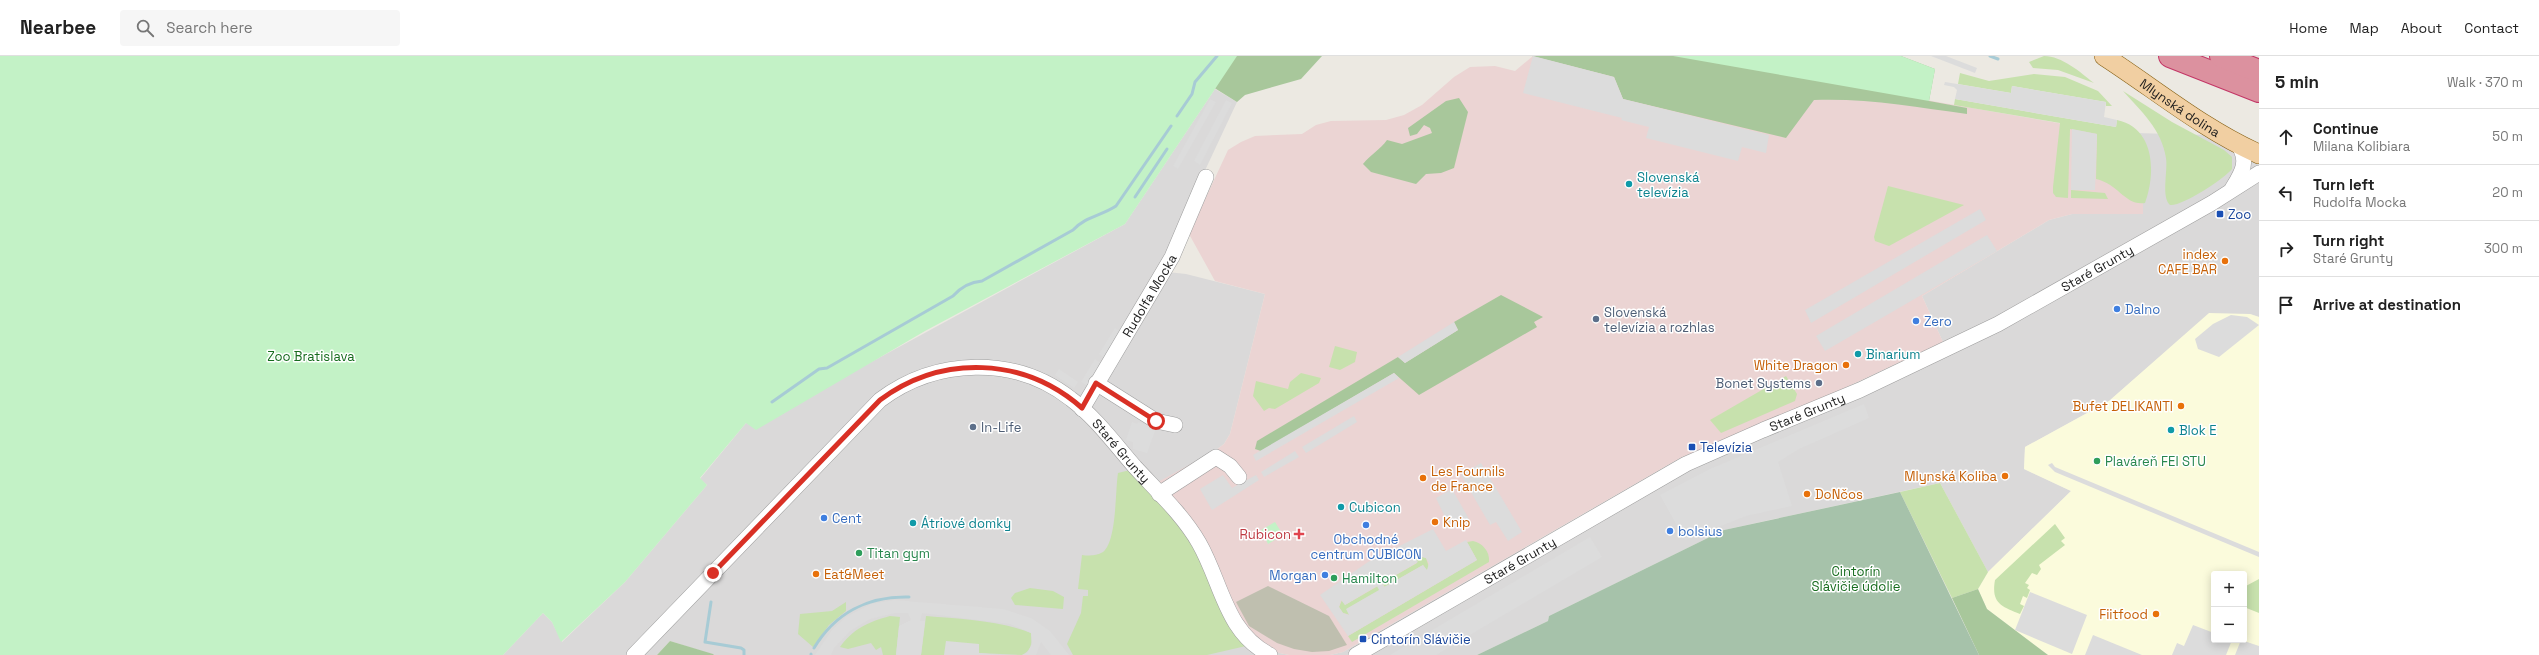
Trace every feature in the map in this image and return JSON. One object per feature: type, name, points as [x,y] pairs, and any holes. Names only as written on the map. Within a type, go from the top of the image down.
[{"type":"highway","points":[[2170,56],[2259,91]]},
{"type":"highway","points":[[2221,56],[2259,71]]},
{"type":"main road","name":"Mlynská dolina","points":[[2104,56],[2171,103],[2238,145],[2259,154]]},
{"type":"street","points":[[2230,192],[2241,174],[2244,164],[2244,152],[2238,145]]},
{"type":"street","name":"Rudolfa Mocka","points":[[1082,408],[1172,257],[1206,177]]},
{"type":"street","name":"Staré Grunty","points":[[1356,655],[1686,464],[1860,390],[1998,324],[2256,177]]},
{"type":"street","name":"Staré Grunty","points":[[634,655],[858,422],[896,388],[923,376],[946,370],[974,366],[997,367],[1028,375],[1046,383],[1082,408],[1159,494],[1199,543],[1228,611],[1241,633],[1270,655]]},
{"type":"street","points":[[1096,383],[1156,421],[1175,425]]},
{"type":"street","name":"Staré Grunty","points":[[1159,494],[1216,457],[1230,466],[1239,477]]},
{"type":"shaded area","name":"Slovenská televízia a rozhlas","points":[[1533,56],[1673,56],[2116,133],[2143,202],[2143,214],[2072,214],[2049,220],[1922,296],[1943,342],[1806,406],[1680,458],[1343,652],[1330,655],[1289,655],[1275,652],[1249,637],[1158,482],[1216,450],[1224,444],[1230,434],[1265,294],[1215,281],[1189,234],[1228,150],[1241,142],[1255,136],[1302,134],[1316,125],[1331,121],[1386,120],[1404,115],[1422,105],[1454,77],[1470,67],[1495,66],[1515,71]]},
{"type":"shaded area","points":[[1533,56],[1614,77],[1623,99],[1769,135],[1766,153],[1742,147],[1738,161],[1646,138],[1649,127],[1621,120],[1622,118],[1523,93]]},
{"type":"shaded area","points":[[1931,56],[1946,56],[1977,68],[1975,73]]},
{"type":"shaded area","points":[[1945,82],[2011,93],[2012,86],[2106,102],[2104,117],[2117,120],[2116,127],[1955,99],[1957,90],[1954,87],[1944,85]]},
{"type":"shaded area","points":[[1215,89],[1237,102],[1158,271],[1186,274],[1265,294],[1230,434],[1224,444],[1216,450],[1275,652],[1289,655],[714,655],[670,641],[657,655],[503,655],[543,613],[552,622],[562,642],[625,582],[707,485],[700,479],[746,423],[842,378],[1125,224]]},
{"type":"shaded area","points":[[1210,99],[1216,102],[1178,169],[1173,166]]},
{"type":"shaded area","points":[[1226,100],[1232,103],[1200,165],[1194,161]]},
{"type":"shaded area","points":[[2072,129],[2097,134],[2095,190],[2071,190]]},
{"type":"shaded area","points":[[2136,133],[2241,136],[2259,144],[2259,317],[2250,314],[2209,314],[2109,401],[2025,447],[2024,469],[2071,491],[1988,572],[1940,483],[1724,530],[1549,616],[1548,621],[1477,655],[1330,655],[1343,652],[1680,458],[1806,406],[1943,342],[1922,296],[2049,220],[2072,214],[2143,214]]},
{"type":"shaded area","points":[[1980,209],[1986,220],[1811,323],[1805,310]]},
{"type":"shaded area","points":[[1987,235],[1997,251],[1825,351],[1816,336]]},
{"type":"shaded area","points":[[2209,313],[2250,314],[2259,317],[2259,655],[2048,655],[1987,609],[1978,589],[1988,572],[2071,491],[2024,469],[2025,447],[2109,401]]},
{"type":"shaded area","points":[[2231,315],[2247,317],[2259,325],[2219,357],[2198,349],[2195,339],[2213,324]]},
{"type":"shaded area","points":[[1454,322],[1458,330],[1405,363],[1398,357]]},
{"type":"shaded area","points":[[1115,328],[1121,332],[1105,358],[1099,354]]},
{"type":"shaded area","points":[[1095,359],[1102,364],[1088,386],[1081,382]]},
{"type":"shaded area","points":[[1059,369],[1078,382],[1074,388],[1055,375]]},
{"type":"shaded area","points":[[1394,373],[1399,378],[1256,461],[1253,455]]},
{"type":"shaded area","points":[[1864,404],[1869,418],[1799,449],[1778,462],[1792,506],[1746,516],[1685,540],[1660,495],[1710,469]]},
{"type":"shaded area","points":[[1354,416],[1357,422],[1306,453],[1302,447]]},
{"type":"shaded area","points":[[1132,422],[1137,424],[1138,422],[1156,428],[1147,453],[1133,449],[1133,442],[1126,440]]},
{"type":"shaded area","points":[[1295,451],[1299,457],[1264,477],[1261,472]]},
{"type":"shaded area","points":[[1481,463],[1522,532],[1508,541],[1496,522],[1490,525],[1461,475]]},
{"type":"shaded area","points":[[2052,463],[2055,467],[2259,552],[2259,557],[2055,472],[2048,465]]},
{"type":"shaded area","points":[[1223,475],[1232,488],[1256,475],[1259,480],[1212,510],[1200,489]]},
{"type":"shaded area","points":[[1452,489],[1469,519],[1451,530],[1436,498]]},
{"type":"shaded area","points":[[1433,529],[1446,551],[1466,540],[1477,560],[1348,636],[1320,595],[1368,562]],"holes":[[[1419,556],[1426,558],[1429,563],[1427,570],[1423,565],[1384,587],[1382,583],[1418,562],[1415,558]],[[1377,586],[1379,590],[1346,609],[1349,615],[1343,613],[1339,607],[1341,600],[1345,605]]]},
{"type":"shaded area","points":[[1590,537],[1602,557],[1436,655],[1390,655]]},
{"type":"shaded area","points":[[1268,586],[1329,616],[1347,645],[1329,651],[1312,652],[1294,649],[1277,643],[1249,626],[1236,602]]},
{"type":"shaded area","points":[[2030,592],[2087,615],[2072,654],[2015,630]]},
{"type":"shaded area","points":[[894,600],[1003,609],[1031,618],[1050,631],[1069,655],[1051,655],[1041,642],[1036,655],[1022,655],[1027,653],[1032,644],[1031,633],[1010,624],[922,613],[920,621],[925,621],[921,655],[896,655],[899,626],[911,620],[908,613],[895,613],[870,619],[850,631],[834,648],[831,655],[815,655],[832,630],[846,617],[871,604]]},
{"type":"shaded area","points":[[2193,625],[2211,632],[2211,643],[2231,643],[2226,655],[2172,655],[2177,643],[2184,646]]},
{"type":"shaded area","points":[[2093,635],[2142,655],[2085,655]]},
{"type":"shaded area","points":[[946,641],[979,644],[979,653],[1001,655],[944,655]]},
{"type":"shaded area","points":[[2247,642],[2259,646],[2259,655],[2235,655],[2240,643]]},
{"type":"green space","name":"Zoo Bratislava","points":[[0,56],[1237,56],[1125,224],[925,331],[756,430],[746,423],[700,478],[707,485],[625,582],[561,642],[552,622],[543,613],[503,655],[0,655]]},
{"type":"green space","points":[[1226,56],[1322,56],[1301,79],[1245,95],[1237,102],[1208,84]]},
{"type":"green space","points":[[1532,56],[1901,56],[1935,69],[1929,101],[1967,108],[1967,114],[1853,100],[1814,100],[1786,138],[1623,99],[1614,77]]},
{"type":"green space","points":[[1673,56],[1901,56],[1935,69],[1929,101]]},
{"type":"green space","points":[[2044,56],[2064,62],[2094,83],[2058,70],[2033,68],[2029,62]]},
{"type":"green space","points":[[1960,73],[1989,81],[2034,74],[2065,77],[2098,91],[2112,106],[2106,106],[2106,102],[2012,86],[2011,93],[1958,84]]},
{"type":"green space","points":[[2123,91],[2172,122],[2224,150],[2232,157],[2232,169],[2202,192],[2183,202],[2170,205],[2167,201],[2165,190],[2166,158],[2164,148],[2150,122]]},
{"type":"green space","points":[[1459,98],[1468,112],[1454,168],[1441,173],[1426,174],[1416,184],[1371,172],[1363,164],[1387,140],[1402,144],[1432,133],[1430,128],[1424,125],[1417,134],[1410,136],[1408,128],[1446,101]]},
{"type":"green space","points":[[1955,99],[2116,127],[2117,120],[2130,125],[2139,132],[2149,153],[2151,178],[2145,203],[2132,201],[2111,185],[2096,179],[2097,134],[2070,129],[2068,198],[2056,197],[2053,193],[2053,187],[2060,123],[1954,105]]},
{"type":"green space","points":[[1888,186],[1964,205],[1889,246],[1875,241],[1874,237]]},
{"type":"green space","points":[[2071,190],[2105,193],[2108,199],[2071,198]]},
{"type":"green space","points":[[1501,295],[1543,317],[1534,322],[1537,327],[1419,395],[1394,373],[1261,451],[1255,449],[1257,441],[1398,357],[1405,363],[1458,330],[1454,322]]},
{"type":"green space","points":[[1335,346],[1357,352],[1355,362],[1340,370],[1329,367]]},
{"type":"green space","points":[[1301,373],[1321,378],[1319,383],[1275,409],[1269,408],[1264,411],[1253,396],[1256,381],[1288,389],[1290,382]]},
{"type":"green space","points":[[1786,376],[1797,394],[1795,401],[1721,433],[1710,420]]},
{"type":"green space","points":[[1130,470],[1190,539],[1209,574],[1229,624],[1246,646],[1207,655],[1073,655],[1067,644],[1081,613],[1083,596],[1088,596],[1088,590],[1078,589],[1082,555],[1090,556],[1098,554],[1103,552],[1108,546],[1115,515],[1118,473]]},
{"type":"green space","points":[[1940,483],[1988,572],[1978,589],[1952,598],[1900,492]]},
{"type":"green space","name":"Cintorín Slávičie údolie","points":[[1900,492],[1979,655],[1477,655],[1548,621],[1549,616],[1724,530]]},
{"type":"green space","points":[[1275,522],[1283,535],[1268,544],[1261,530]]},
{"type":"green space","points":[[2055,524],[2065,538],[2061,541],[2065,545],[2039,565],[2041,569],[2037,575],[2032,573],[2025,583],[2029,585],[2027,588],[2030,590],[2027,598],[2023,596],[2020,604],[2024,606],[2020,614],[2008,609],[1996,599],[1994,588],[1995,580]]},
{"type":"green space","points":[[1473,541],[1485,548],[1488,554],[1489,562],[1352,642],[1348,636],[1477,560],[1467,542]]},
{"type":"green space","points":[[1419,556],[1426,558],[1429,567],[1427,571],[1423,565],[1385,587],[1382,583],[1417,563],[1415,558]]},
{"type":"green space","points":[[2259,579],[2259,613],[2247,608],[2247,585]]},
{"type":"green space","points":[[1378,586],[1380,590],[1347,609],[1350,615],[1343,613],[1339,607],[1342,600],[1345,605]]},
{"type":"green space","points":[[1030,588],[1053,591],[1064,597],[1063,609],[1015,605],[1011,598],[1015,593]]},
{"type":"green space","points":[[1978,589],[1987,609],[2048,655],[1979,655],[1952,598]]},
{"type":"green space","points":[[846,602],[846,611],[829,625],[813,647],[798,634],[800,614],[832,611]]},
{"type":"green space","points":[[890,616],[900,617],[896,655],[883,655],[881,647],[876,650],[871,643],[848,649],[840,647],[850,635],[862,627]]},
{"type":"green space","points":[[926,616],[1005,625],[1031,633],[1031,646],[1028,651],[1022,655],[978,653],[979,644],[944,655],[921,655]]},
{"type":"green space","points":[[670,641],[713,654],[714,655],[657,655]]},
{"type":"waterway","points":[[1177,116],[1192,94],[1195,82],[1217,56]]},
{"type":"waterway","points":[[1990,56],[1998,59]]},
{"type":"waterway","points":[[772,402],[819,369],[827,368],[953,296],[966,286],[974,282],[982,281],[1073,230],[1088,219],[1116,206],[1171,126]]},
{"type":"waterway","points":[[1135,197],[1167,149]]},
{"type":"waterway","points":[[814,648],[832,625],[842,616],[854,609],[866,603],[894,597],[909,597]]},
{"type":"waterway","points":[[711,602],[705,642],[741,648],[744,650],[744,655]]},
{"type":"place","name":"Slovenská televízia","points":[[1629,184]]},
{"type":"place","name":"Zoo","points":[[2220,214]]},
{"type":"place","name":"index CAFE BAR","points":[[2225,261]]},
{"type":"place","name":"Dalno","points":[[2117,309]]},
{"type":"place","name":"Slovenská televízia a rozhlas","points":[[1596,319]]},
{"type":"place","name":"Zero","points":[[1916,321]]},
{"type":"place","name":"Binarium","points":[[1858,354]]},
{"type":"place","name":"White Dragon","points":[[1846,365]]},
{"type":"place","name":"Bonet Systems","points":[[1819,383]]},
{"type":"place","name":"Bufet DELIKANTI","points":[[2181,406]]},
{"type":"place","name":"In-Life","points":[[973,427]]},
{"type":"place","name":"Blok E","points":[[2171,430]]},
{"type":"place","name":"Televízia","points":[[1692,447]]},
{"type":"place","name":"Plaváreň FEI STU","points":[[2097,461]]},
{"type":"place","name":"Mlynská Koliba","points":[[2005,476]]},
{"type":"place","name":"Les Fournils de France","points":[[1423,478]]},
{"type":"place","name":"DoNčos","points":[[1807,494]]},
{"type":"place","name":"Cubicon","points":[[1341,507]]},
{"type":"place","name":"Cent","points":[[824,518]]},
{"type":"place","name":"Knip","points":[[1435,522]]},
{"type":"place","name":"Átriové domky","points":[[913,523]]},
{"type":"place","name":"Obchodné centrum CUBICON","points":[[1366,525]]},
{"type":"place","name":"bolsius","points":[[1670,531]]},
{"type":"place","name":"Rubicon","points":[[1299,534]]},
{"type":"place","name":"Titan gym","points":[[859,553]]},
{"type":"place","name":"Eat&Meet","points":[[816,574]]},
{"type":"place","name":"Morgan","points":[[1325,575]]},
{"type":"place","name":"Hamilton","points":[[1334,578]]},
{"type":"place","name":"Fiitfood","points":[[2156,614]]},
{"type":"place","name":"Cintorín Slávičie","points":[[1363,639]]},
{"type":"route","points":[[713,573],[853,426],[880,400],[896,388],[923,376],[952,369],[974,366],[1007,369],[1041,380],[1061,391],[1082,408],[1096,383],[1156,421]]}]
